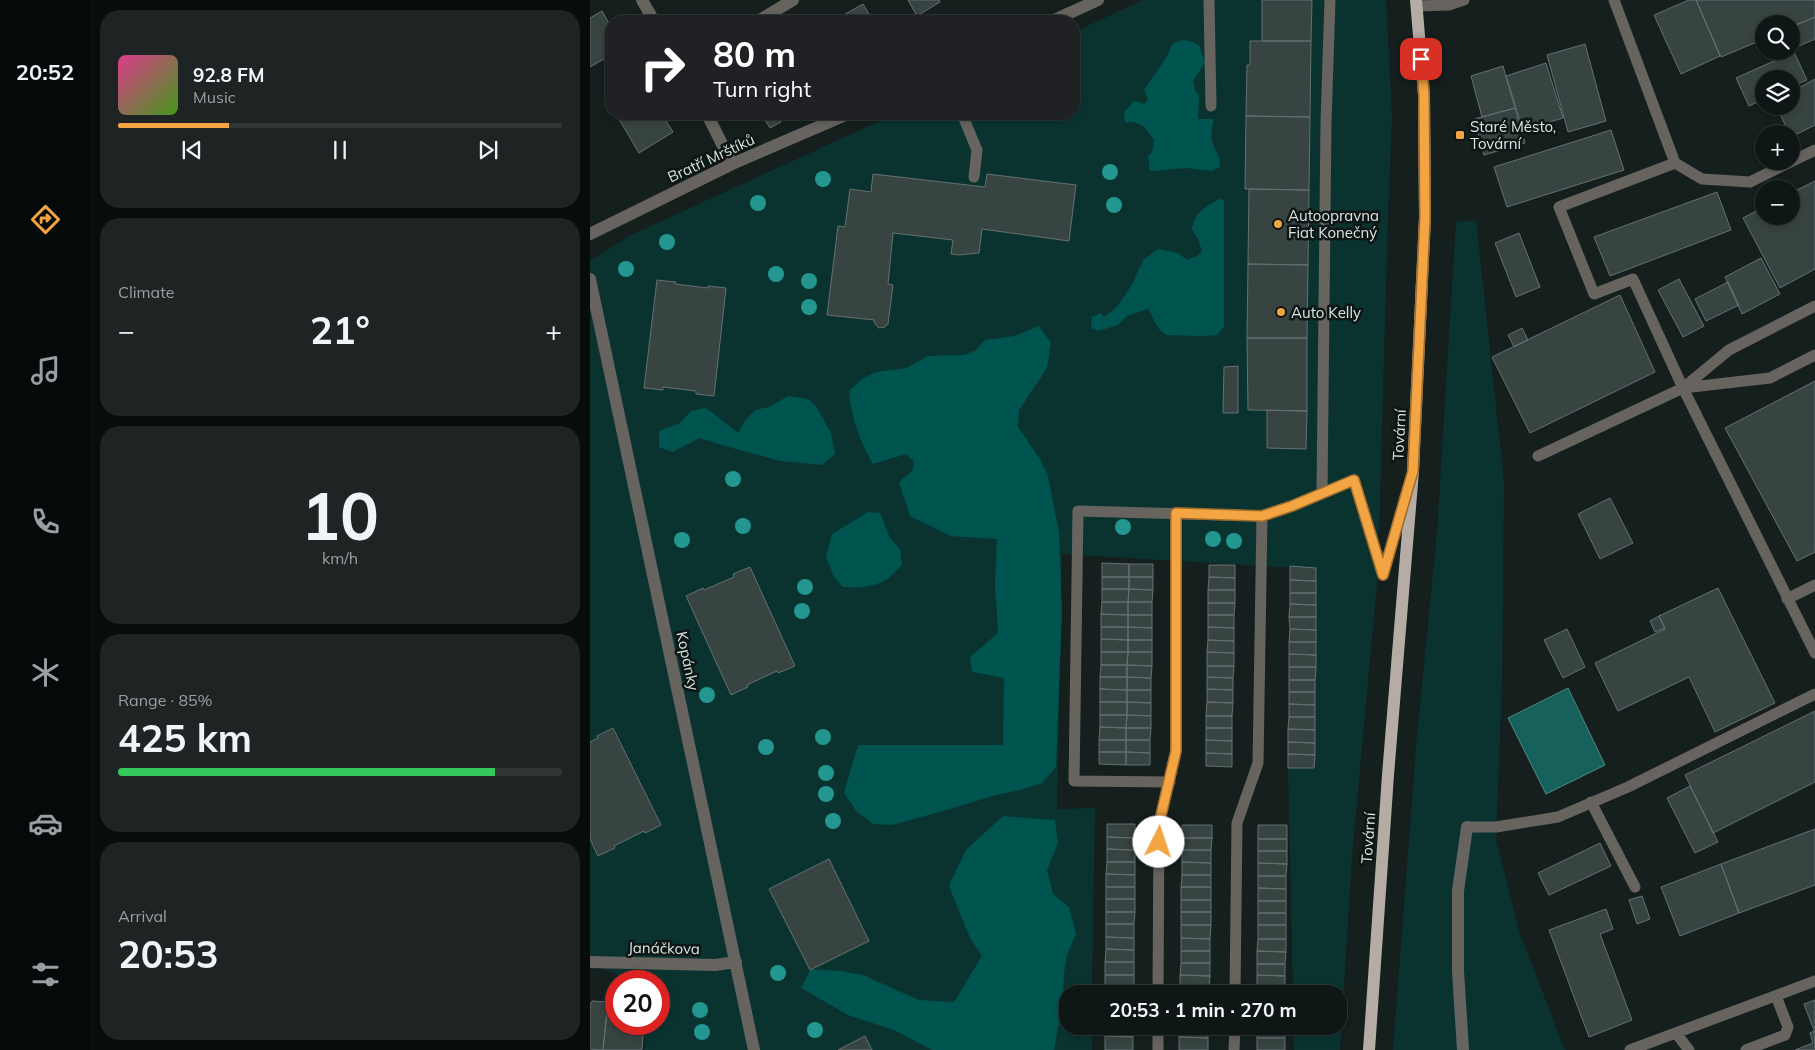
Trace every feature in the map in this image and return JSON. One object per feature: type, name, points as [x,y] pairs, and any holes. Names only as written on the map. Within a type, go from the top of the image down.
[{"type":"main road","name":"Tovární","points":[[1370,1050],[1388,775],[1413,471],[1425,218],[1424,95],[1416,3]]},
{"type":"street","points":[[642,0],[651,15]]},
{"type":"street","points":[[768,15],[793,0]]},
{"type":"street","points":[[1065,15],[1098,0]]},
{"type":"street","points":[[711,120],[732,164]]},
{"type":"street","name":"Bratří Mrštíků","points":[[590,234],[732,164],[834,120]]},
{"type":"street","name":"Kopánky","points":[[590,278],[754,1050]]},
{"type":"street","points":[[1464,1050],[1458,971],[1458,891],[1467,827]]},
{"type":"street","name":"Janáčkova","points":[[590,962],[715,965],[736,962]]},
{"type":"lane","points":[[1209,0],[1211,106]]},
{"type":"lane","points":[[1322,492],[1326,122],[1330,0]]},
{"type":"lane","points":[[1416,3],[1449,5],[1464,0]]},
{"type":"lane","points":[[1614,0],[1675,163],[1702,179],[1750,182],[1815,150]]},
{"type":"lane","points":[[964,120],[977,150],[974,177]]},
{"type":"lane","points":[[1675,163],[1559,207],[1594,294],[1633,279],[1683,388],[1815,653]]},
{"type":"lane","points":[[1538,456],[1683,388],[1729,350],[1815,306]]},
{"type":"lane","points":[[1683,388],[1770,378],[1815,355]]},
{"type":"lane","points":[[1170,782],[1074,781],[1078,511],[1262,516],[1292,506],[1354,480],[1383,575],[1413,471]]},
{"type":"lane","points":[[1158,985],[1159,824],[1176,751],[1176,513]]},
{"type":"lane","points":[[1235,985],[1237,823],[1258,763],[1262,516]]},
{"type":"lane","points":[[1787,599],[1815,585]]},
{"type":"lane","points":[[1467,827],[1496,827],[1558,817],[1628,787],[1815,694]]},
{"type":"lane","points":[[1591,802],[1635,887]]},
{"type":"lane","points":[[1630,1050],[1815,981]]},
{"type":"lane","points":[[1746,1050],[1784,1035],[1788,1027],[1776,996]]},
{"type":"lane","points":[[1676,1033],[1689,1050]]},
{"type":"lane","points":[[1158,1035],[1158,1050]]},
{"type":"lane","points":[[1234,1035],[1234,1050]]},
{"type":"shaded area","points":[[1143,0],[1386,0],[1392,116],[1378,572],[1352,856],[1344,985],[1293,985],[1288,768],[1314,768],[1316,569],[1062,554],[1057,809],[1095,808],[1092,985],[1059,985],[1059,1035],[1092,1035],[1092,1050],[644,1050],[645,1035],[670,1035],[670,970],[606,970],[590,964],[590,261],[629,236],[882,120],[1080,120],[1080,29]]},
{"type":"shaded area","points":[[1183,40],[1199,45],[1205,62],[1193,81],[1199,96],[1198,119],[1214,119],[1212,138],[1219,157],[1220,167],[1212,171],[1186,168],[1150,171],[1148,157],[1152,152],[1154,140],[1148,131],[1139,124],[1125,122],[1124,112],[1134,101],[1145,104],[1148,99],[1144,90],[1168,55],[1172,44]]},
{"type":"shaded area","points":[[1219,199],[1224,200],[1224,327],[1217,335],[1166,335],[1159,329],[1148,309],[1127,316],[1118,325],[1098,331],[1091,328],[1092,317],[1100,313],[1104,317],[1117,307],[1131,286],[1144,259],[1158,249],[1178,253],[1187,260],[1197,256],[1202,251],[1192,229],[1193,223],[1201,211]]},
{"type":"shaded area","points":[[1476,220],[1504,482],[1502,681],[1496,840],[1520,934],[1565,1050],[1393,1050],[1417,735],[1437,533],[1456,222]]},
{"type":"shaded area","points":[[1039,326],[1051,343],[1047,368],[1019,410],[1018,427],[1040,459],[1048,476],[1059,533],[1062,612],[1056,767],[1042,783],[1020,790],[996,795],[892,825],[874,824],[857,812],[844,793],[858,745],[1003,745],[1004,678],[972,672],[970,657],[998,633],[995,583],[997,539],[951,536],[910,516],[899,482],[912,471],[914,462],[906,454],[873,464],[857,429],[849,391],[862,379],[876,372],[907,368],[928,356],[965,355],[976,350],[985,340],[1014,336]]},
{"type":"shaded area","points":[[788,396],[808,399],[816,406],[831,433],[835,454],[822,465],[781,461],[700,438],[672,452],[659,447],[659,431],[680,423],[691,411],[706,408],[738,433],[744,422],[755,410],[769,407]]},
{"type":"shaded area","points":[[868,512],[880,513],[890,538],[900,549],[902,564],[890,577],[876,584],[861,587],[843,587],[834,577],[826,557],[832,534]]},
{"type":"shaded area","points":[[1568,688],[1605,765],[1546,794],[1508,718]]},
{"type":"shaded area","points":[[1003,816],[1055,820],[1058,843],[1047,870],[1053,894],[1069,907],[1076,934],[1067,955],[1064,985],[1059,985],[1059,1022],[1054,1050],[932,1050],[894,1030],[848,1015],[801,988],[811,969],[840,971],[863,975],[919,1000],[954,1002],[982,956],[970,938],[949,886],[966,850]]},
{"type":"shaded area","points":[[1293,1035],[1341,1035],[1340,1050],[1294,1050]]},
{"type":"building","points":[[908,0],[939,0],[940,2],[916,15]]},
{"type":"building","points":[[1262,0],[1312,0],[1311,41],[1262,41]]},
{"type":"building","points":[[1689,0],[1696,0],[1720,56],[1681,74],[1654,15]]},
{"type":"building","points":[[1696,0],[1815,0],[1815,17],[1800,23],[1800,15],[1755,15],[1755,43],[1721,57]]},
{"type":"building","points":[[863,4],[869,15],[844,15]]},
{"type":"building","points":[[602,11],[605,16],[605,58],[590,67],[590,18]]},
{"type":"building","points":[[1815,17],[1815,39],[1800,46],[1800,23]]},
{"type":"building","points":[[1250,41],[1311,41],[1310,117],[1246,116],[1247,65],[1250,65]]},
{"type":"building","points":[[1585,44],[1606,121],[1568,132],[1547,55]]},
{"type":"building","points":[[1776,60],[1798,60],[1807,80],[1800,83],[1800,70],[1755,70],[1755,103],[1749,106],[1736,78]]},
{"type":"building","points":[[1546,63],[1563,118],[1523,130],[1506,76]]},
{"type":"building","points":[[1503,66],[1515,108],[1482,117],[1471,76]]},
{"type":"building","points":[[1815,79],[1815,125],[1800,132],[1800,125],[1785,125],[1780,115],[1800,115],[1800,87]]},
{"type":"building","points":[[1515,108],[1525,143],[1484,155],[1474,119]]},
{"type":"building","points":[[1246,116],[1310,117],[1309,190],[1245,189]]},
{"type":"building","points":[[620,120],[666,120],[673,132],[639,153]]},
{"type":"building","points":[[765,120],[780,120],[781,122],[770,128]]},
{"type":"building","points":[[1611,130],[1624,170],[1507,207],[1494,167]]},
{"type":"building","points":[[873,174],[985,187],[987,174],[1076,185],[1069,241],[982,229],[979,253],[959,255],[951,254],[953,240],[893,233],[888,284],[893,285],[888,324],[885,327],[879,328],[874,320],[827,315],[838,226],[845,227],[850,189],[871,192]]},
{"type":"building","points":[[1815,181],[1815,269],[1780,288],[1743,218],[1755,212],[1755,225],[1800,225],[1800,188]]},
{"type":"building","points":[[1249,189],[1309,190],[1308,265],[1248,264]]},
{"type":"building","points":[[1717,192],[1731,230],[1610,276],[1594,237]]},
{"type":"building","points":[[1519,233],[1540,287],[1516,297],[1495,243]]},
{"type":"building","points":[[1761,258],[1780,294],[1742,314],[1725,277]]},
{"type":"building","points":[[1248,264],[1308,265],[1307,338],[1247,338]]},
{"type":"building","points":[[1679,279],[1704,326],[1683,337],[1658,290]]},
{"type":"building","points":[[657,280],[708,288],[708,286],[726,288],[714,396],[696,394],[696,391],[663,387],[663,390],[644,388]]},
{"type":"building","points":[[1728,282],[1739,305],[1706,321],[1695,299]]},
{"type":"building","points":[[1620,295],[1655,372],[1530,433],[1492,357]]},
{"type":"building","points":[[1522,328],[1528,340],[1514,347],[1508,335]]},
{"type":"building","points":[[1247,338],[1307,338],[1307,411],[1248,410]]},
{"type":"building","points":[[1238,366],[1238,413],[1223,413],[1224,367]]},
{"type":"building","points":[[1815,381],[1815,552],[1797,561],[1725,428]]},
{"type":"building","points":[[1267,410],[1307,411],[1306,449],[1267,448]]},
{"type":"building","points":[[1610,498],[1633,543],[1600,559],[1578,514]]},
{"type":"building","points":[[1102,563],[1129,564],[1129,577],[1102,577]]},
{"type":"building","points":[[1129,564],[1153,564],[1153,577],[1129,577]]},
{"type":"building","points":[[1209,565],[1235,565],[1235,578],[1209,577]]},
{"type":"building","points":[[1290,566],[1316,568],[1316,581],[1290,580]]},
{"type":"building","points":[[750,567],[795,666],[778,673],[777,671],[731,695],[686,596],[734,577],[733,574]]},
{"type":"building","points":[[1102,577],[1129,577],[1129,589],[1102,589]]},
{"type":"building","points":[[1129,577],[1153,577],[1153,590],[1129,589]]},
{"type":"building","points":[[1209,577],[1235,578],[1235,590],[1208,590]]},
{"type":"building","points":[[1290,580],[1316,581],[1316,593],[1290,593]]},
{"type":"building","points":[[1718,588],[1775,703],[1715,732],[1689,677],[1618,711],[1595,663],[1665,629],[1659,616]]},
{"type":"building","points":[[1102,589],[1129,589],[1128,602],[1102,602]]},
{"type":"building","points":[[1129,589],[1153,590],[1152,602],[1128,602]]},
{"type":"building","points":[[1208,590],[1235,590],[1235,603],[1208,603]]},
{"type":"building","points":[[1290,593],[1316,593],[1316,605],[1290,604]]},
{"type":"building","points":[[1102,602],[1128,602],[1128,615],[1101,614]]},
{"type":"building","points":[[1128,602],[1152,602],[1152,615],[1128,615]]},
{"type":"building","points":[[1208,603],[1235,603],[1234,615],[1208,615]]},
{"type":"building","points":[[1290,604],[1316,605],[1316,617],[1289,617]]},
{"type":"building","points":[[1101,614],[1128,615],[1128,627],[1101,627]]},
{"type":"building","points":[[1128,615],[1152,615],[1152,628],[1128,627]]},
{"type":"building","points":[[1208,615],[1234,615],[1234,628],[1208,627]]},
{"type":"building","points":[[1659,616],[1665,628],[1655,632],[1650,621]]},
{"type":"building","points":[[1289,617],[1316,617],[1316,630],[1290,629]]},
{"type":"building","points":[[1101,627],[1128,627],[1128,640],[1101,639]]},
{"type":"building","points":[[1128,627],[1152,628],[1152,640],[1128,640]]},
{"type":"building","points":[[1208,627],[1234,628],[1234,641],[1208,640]]},
{"type":"building","points":[[1290,629],[1316,630],[1316,642],[1289,642]]},
{"type":"building","points":[[1567,629],[1585,667],[1563,678],[1544,640]]},
{"type":"building","points":[[1101,639],[1128,640],[1128,652],[1101,652]]},
{"type":"building","points":[[1128,640],[1152,640],[1152,652],[1128,652]]},
{"type":"building","points":[[1208,640],[1234,641],[1234,653],[1207,652]]},
{"type":"building","points":[[1289,642],[1316,642],[1316,655],[1289,654]]},
{"type":"building","points":[[1101,652],[1128,652],[1127,665],[1101,665]]},
{"type":"building","points":[[1128,652],[1152,652],[1152,666],[1127,665]]},
{"type":"building","points":[[1207,652],[1234,653],[1234,666],[1207,666]]},
{"type":"building","points":[[1289,654],[1316,655],[1316,667],[1289,667]]},
{"type":"building","points":[[1101,665],[1127,665],[1127,677],[1100,677]]},
{"type":"building","points":[[1127,665],[1152,666],[1151,678],[1127,677]]},
{"type":"building","points":[[1207,666],[1234,666],[1233,678],[1207,677]]},
{"type":"building","points":[[1289,667],[1316,667],[1315,680],[1289,680]]},
{"type":"building","points":[[1100,677],[1127,677],[1127,690],[1100,689]]},
{"type":"building","points":[[1127,677],[1151,678],[1151,690],[1127,690]]},
{"type":"building","points":[[1207,677],[1233,678],[1233,690],[1207,689]]},
{"type":"building","points":[[1289,680],[1315,680],[1315,692],[1289,692]]},
{"type":"building","points":[[1100,689],[1127,690],[1127,702],[1100,702]]},
{"type":"building","points":[[1207,689],[1233,690],[1233,703],[1207,702]]},
{"type":"building","points":[[1127,690],[1151,690],[1151,703],[1127,702]]},
{"type":"building","points":[[1289,692],[1315,692],[1315,705],[1289,704]]},
{"type":"building","points":[[1100,702],[1127,702],[1127,715],[1100,715]]},
{"type":"building","points":[[1127,702],[1151,703],[1151,716],[1127,715]]},
{"type":"building","points":[[1207,702],[1233,703],[1232,716],[1206,716]]},
{"type":"building","points":[[1289,704],[1315,705],[1315,717],[1289,717]]},
{"type":"building","points":[[1815,711],[1815,782],[1713,833],[1685,775]]},
{"type":"building","points":[[1100,715],[1127,715],[1126,728],[1100,727]]},
{"type":"building","points":[[1127,715],[1151,716],[1151,728],[1126,728]]},
{"type":"building","points":[[1206,716],[1232,716],[1232,728],[1206,728]]},
{"type":"building","points":[[1289,717],[1315,717],[1315,730],[1288,729]]},
{"type":"building","points":[[1100,727],[1126,728],[1126,740],[1099,740]]},
{"type":"building","points":[[613,728],[661,825],[645,833],[644,831],[598,856],[590,839],[590,742]]},
{"type":"building","points":[[1126,728],[1151,728],[1150,740],[1126,740]]},
{"type":"building","points":[[1206,728],[1232,728],[1232,741],[1206,740]]},
{"type":"building","points":[[1288,729],[1315,730],[1315,743],[1288,742]]},
{"type":"building","points":[[1099,740],[1126,740],[1126,752],[1099,752]]},
{"type":"building","points":[[1126,740],[1150,740],[1150,753],[1126,752]]},
{"type":"building","points":[[1206,740],[1232,741],[1232,754],[1206,753]]},
{"type":"building","points":[[1288,742],[1315,743],[1315,755],[1288,754]]},
{"type":"building","points":[[1099,752],[1126,752],[1126,765],[1099,764]]},
{"type":"building","points":[[1126,752],[1150,753],[1150,765],[1126,765]]},
{"type":"building","points":[[1206,753],[1232,754],[1232,767],[1206,766]]},
{"type":"building","points":[[1288,754],[1315,755],[1314,768],[1288,768]]},
{"type":"building","points":[[1690,786],[1718,842],[1695,853],[1667,798]]},
{"type":"building","points":[[1107,824],[1135,824],[1135,838],[1107,837]]},
{"type":"building","points":[[1182,825],[1212,825],[1212,838],[1182,838]]},
{"type":"building","points":[[1258,825],[1287,825],[1287,839],[1258,839]]},
{"type":"building","points":[[1815,829],[1815,885],[1739,913],[1721,864]]},
{"type":"building","points":[[1107,837],[1135,838],[1135,850],[1107,849]]},
{"type":"building","points":[[1182,838],[1212,838],[1211,850],[1182,850]]},
{"type":"building","points":[[1258,839],[1287,839],[1287,851],[1258,851]]},
{"type":"building","points":[[1600,843],[1611,866],[1549,895],[1538,873]]},
{"type":"building","points":[[1107,849],[1135,850],[1135,862],[1107,862]]},
{"type":"building","points":[[1182,850],[1211,850],[1211,863],[1182,862]]},
{"type":"building","points":[[1258,851],[1287,851],[1287,864],[1258,863]]},
{"type":"building","points":[[829,859],[869,941],[810,970],[769,889]]},
{"type":"building","points":[[1107,862],[1135,862],[1135,875],[1106,874]]},
{"type":"building","points":[[1182,862],[1211,863],[1211,875],[1182,875]]},
{"type":"building","points":[[1258,863],[1287,864],[1286,876],[1258,876]]},
{"type":"building","points":[[1721,864],[1739,913],[1680,936],[1661,887]]},
{"type":"building","points":[[1106,874],[1135,875],[1135,887],[1106,887]]},
{"type":"building","points":[[1182,875],[1211,875],[1211,887],[1181,887]]},
{"type":"building","points":[[1258,876],[1286,876],[1286,889],[1258,888]]},
{"type":"building","points":[[1106,887],[1135,887],[1135,899],[1106,899]]},
{"type":"building","points":[[1181,887],[1211,887],[1211,900],[1181,900]]},
{"type":"building","points":[[1258,888],[1286,889],[1286,901],[1258,901]]},
{"type":"building","points":[[1642,896],[1650,919],[1637,924],[1629,900]]},
{"type":"building","points":[[1106,899],[1135,899],[1135,912],[1106,912]]},
{"type":"building","points":[[1181,900],[1211,900],[1211,912],[1181,912]]},
{"type":"building","points":[[1258,901],[1286,901],[1286,913],[1258,913]]},
{"type":"building","points":[[1606,909],[1613,929],[1600,934],[1632,1020],[1589,1037],[1549,930]]},
{"type":"building","points":[[1106,912],[1135,912],[1134,924],[1106,924]]},
{"type":"building","points":[[1181,912],[1211,912],[1211,925],[1181,925]]},
{"type":"building","points":[[1258,913],[1286,913],[1286,925],[1258,925]]},
{"type":"building","points":[[1106,924],[1134,924],[1134,938],[1106,937]]},
{"type":"building","points":[[1181,925],[1211,925],[1210,939],[1181,938]]},
{"type":"building","points":[[1258,925],[1286,925],[1286,939],[1258,939]]},
{"type":"building","points":[[1106,937],[1134,938],[1134,950],[1106,949]]},
{"type":"building","points":[[1181,938],[1210,939],[1210,951],[1181,951]]},
{"type":"building","points":[[1258,939],[1286,939],[1286,952],[1257,951]]},
{"type":"building","points":[[1106,949],[1134,950],[1134,962],[1105,962]]},
{"type":"building","points":[[1181,951],[1210,951],[1210,963],[1181,963]]},
{"type":"building","points":[[1257,951],[1286,952],[1285,964],[1257,964]]},
{"type":"building","points":[[1105,962],[1134,962],[1134,975],[1105,975]]},
{"type":"building","points":[[1181,963],[1210,963],[1210,976],[1180,975]]},
{"type":"building","points":[[1257,964],[1285,964],[1285,976],[1257,975]]},
{"type":"building","points":[[1105,975],[1134,975],[1134,985],[1105,985]]},
{"type":"building","points":[[1180,975],[1210,976],[1209,985],[1180,985]]},
{"type":"building","points":[[1257,975],[1285,976],[1285,985],[1257,985]]},
{"type":"building","points":[[1815,1000],[1815,1033],[1804,1004]]},
{"type":"building","points":[[592,1001],[605,1002],[603,1050],[590,1049],[590,1005]]},
{"type":"building","points":[[605,1031],[605,1035],[643,1035],[642,1050],[603,1050]]},
{"type":"building","points":[[1814,1031],[1815,1050],[1795,1050],[1813,1043],[1810,1033]]},
{"type":"building","points":[[1133,1035],[1133,1037],[1105,1036]]},
{"type":"building","points":[[1179,1035],[1208,1035],[1208,1038],[1179,1037]]},
{"type":"building","points":[[1257,1035],[1285,1035],[1285,1038],[1257,1038]]},
{"type":"building","points":[[865,1036],[872,1050],[838,1050]]},
{"type":"building","points":[[1105,1036],[1133,1037],[1133,1050],[1105,1050]]},
{"type":"building","points":[[1179,1037],[1208,1038],[1208,1050],[1179,1050]]},
{"type":"building","points":[[1257,1038],[1285,1038],[1285,1050],[1257,1050]]},
{"type":"place","name":"Staré Město, Tovární","points":[[1460,135]]},
{"type":"place","name":"Autoopravna Fiat Konečný","points":[[1278,224]]},
{"type":"place","name":"Auto Kelly","points":[[1281,312]]},
{"type":"route","points":[[1159,842],[1159,824],[1176,751],[1176,513],[1262,516],[1292,506],[1354,480],[1383,575],[1413,471],[1425,218],[1424,95],[1421,59]]}]
